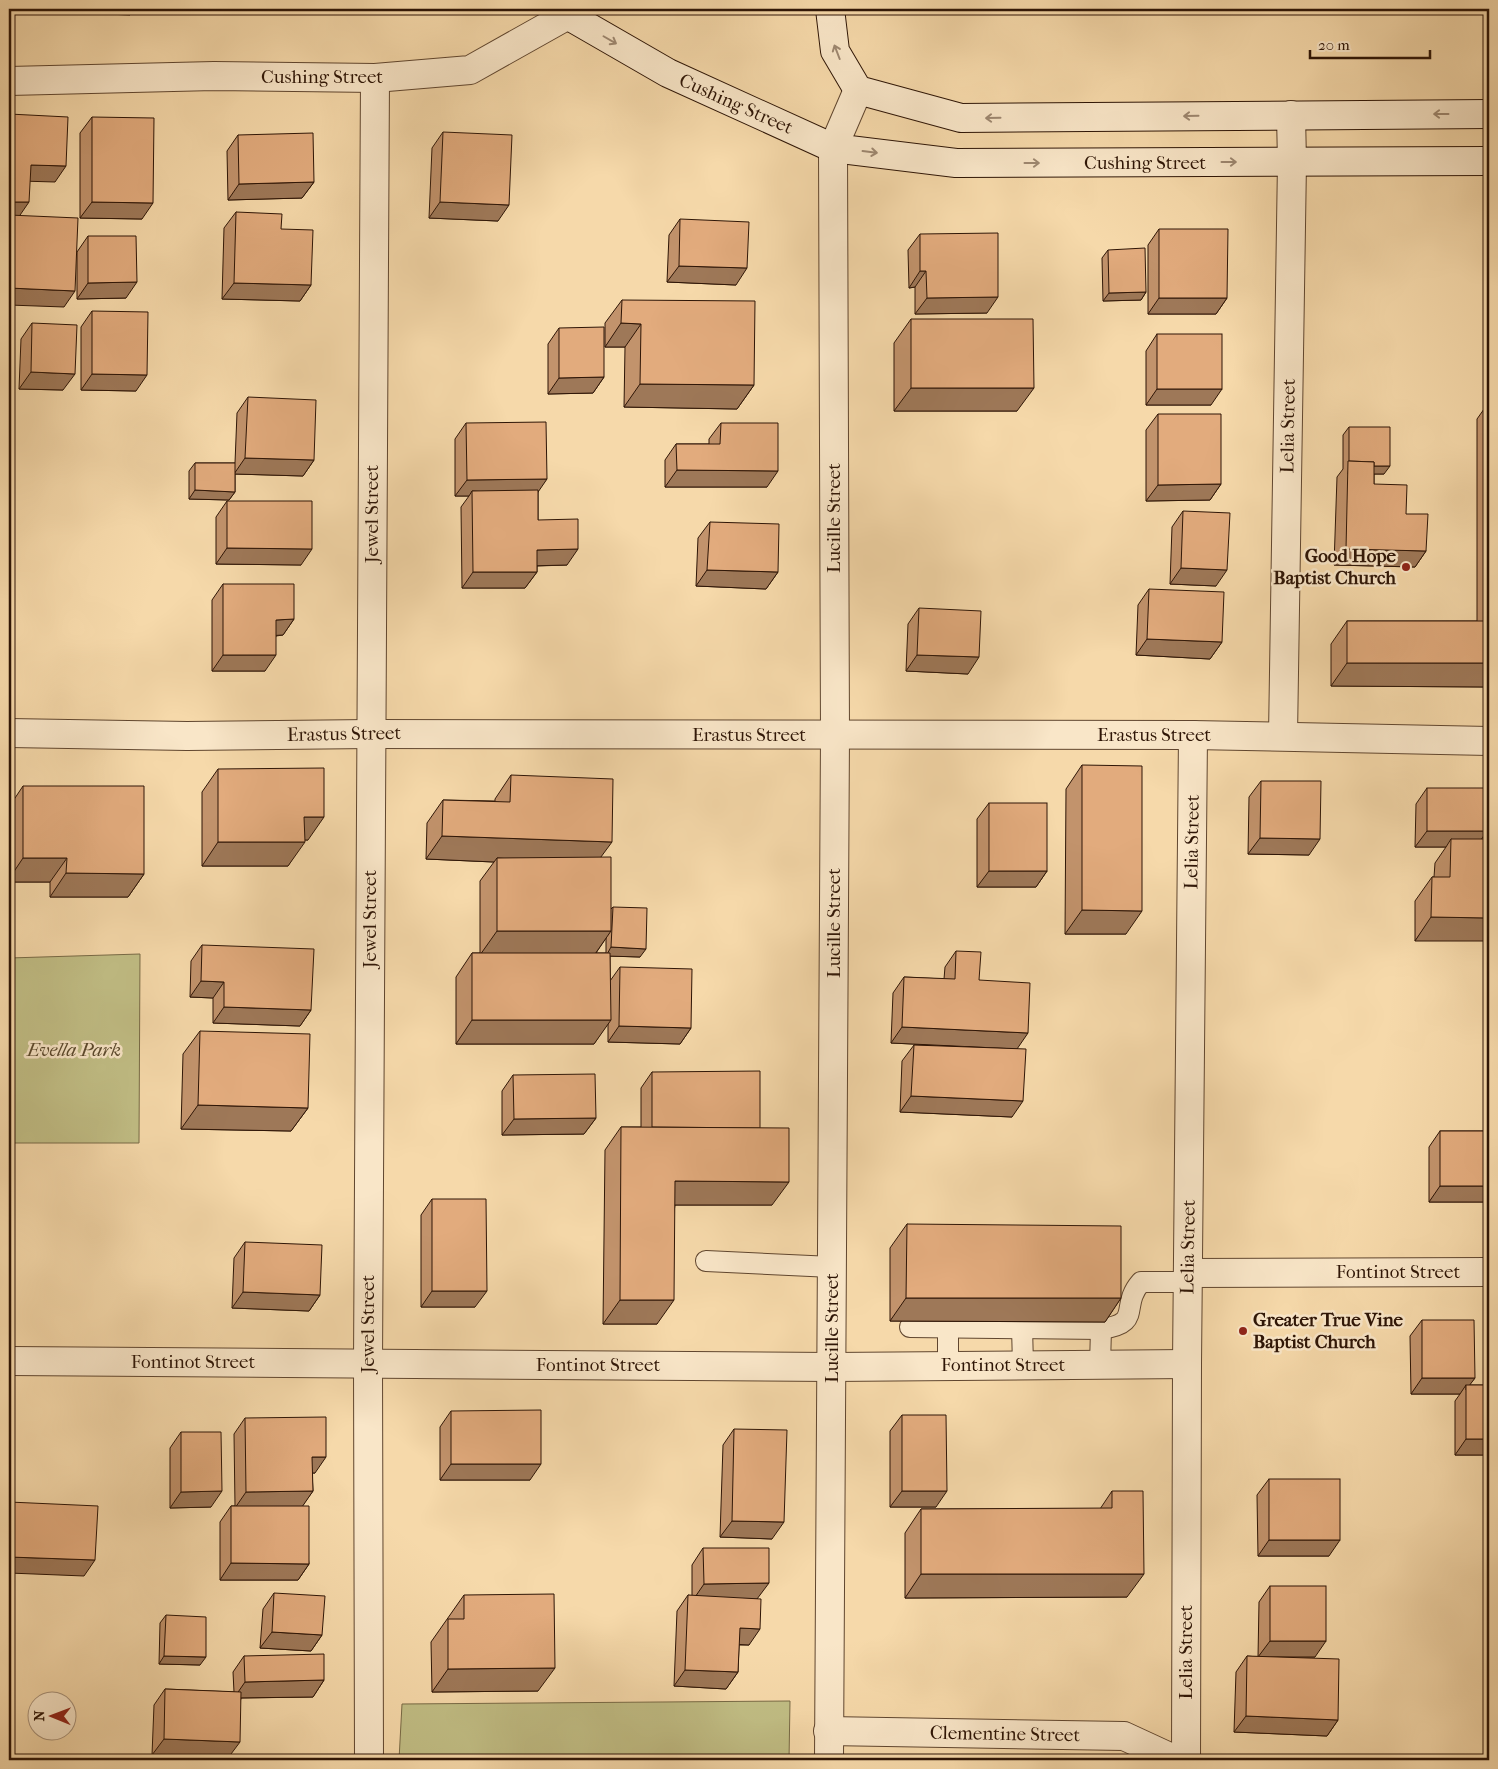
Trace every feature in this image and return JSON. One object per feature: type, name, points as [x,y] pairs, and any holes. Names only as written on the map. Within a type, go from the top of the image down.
[{"type":"street","points":[[830,9],[835,51],[858,90],[962,118],[1489,114]]},
{"type":"street","name":"Cushing Street","points":[[9,81],[214,76],[375,78],[470,70],[563,12],[668,73],[833,148],[956,163],[1489,161]]},
{"type":"street","name":"Jewel Street","points":[[369,1760],[370,734],[375,78]]},
{"type":"street","name":"Lucille Street","points":[[829,1760],[835,735],[833,148],[858,90]]},
{"type":"street","name":"Lelia Street","points":[[1283,736],[1292,162],[1291,115]]},
{"type":"street","name":"Erastus Street","points":[[9,733],[188,736],[370,734],[1193,735],[1489,741]]},
{"type":"street","name":"Lelia Street","points":[[1186,1760],[1187,1364],[1193,735]]},
{"type":"street","name":"Fontinot Street","points":[[1188,1278],[1489,1272]]},
{"type":"street","name":"Fontinot Street","points":[[9,1361],[832,1367],[1187,1364]]},
{"type":"street","name":"Clementine Street","points":[[828,1730],[1124,1736],[1176,1760]]},
{"type":"lane","points":[[706,1261],[832,1267]]},
{"type":"lane","points":[[910,1327],[1101,1329],[1115,1327],[1125,1322],[1130,1314],[1130,1301],[1133,1291],[1141,1282],[1188,1278]]},
{"type":"lane","points":[[948,1326],[948,1366]]},
{"type":"lane","points":[[1022,1327],[1023,1365]]},
{"type":"lane","points":[[1100,1365],[1101,1329]]},
{"type":"green space","name":"Evella Park","points":[[140,954],[139,1143],[9,1143],[9,958]]},
{"type":"green space","points":[[790,1701],[789,1760],[399,1760],[402,1704]]},
{"type":"building","points":[[9,114],[68,117],[66,166],[31,165],[29,202],[9,202]]},
{"type":"building","points":[[92,117],[154,118],[153,203],[92,202]]},
{"type":"building","points":[[443,132],[512,135],[509,205],[440,202]]},
{"type":"building","points":[[313,133],[314,182],[239,184],[238,135]]},
{"type":"building","points":[[236,212],[282,214],[281,229],[313,230],[311,285],[234,283]]},
{"type":"building","points":[[9,215],[78,218],[75,291],[9,288]]},
{"type":"building","points":[[680,219],[749,222],[747,268],[679,266]]},
{"type":"building","points":[[1159,229],[1228,229],[1227,298],[1159,298]]},
{"type":"building","points":[[998,233],[998,297],[927,298],[926,271],[920,271],[920,234]]},
{"type":"building","points":[[88,236],[136,236],[137,282],[88,283]]},
{"type":"building","points":[[1145,248],[1146,292],[1109,293],[1108,250]]},
{"type":"building","points":[[622,300],[755,301],[754,385],[640,384],[641,324],[621,323]]},
{"type":"building","points":[[92,311],[148,312],[147,375],[92,374]]},
{"type":"building","points":[[911,319],[1033,319],[1034,388],[911,388]]},
{"type":"building","points":[[32,323],[77,325],[75,374],[31,372]]},
{"type":"building","points":[[604,327],[604,377],[559,378],[559,328]]},
{"type":"building","points":[[1157,334],[1222,334],[1222,389],[1157,389]]},
{"type":"building","points":[[248,397],[316,400],[314,460],[245,458]]},
{"type":"building","points":[[1158,414],[1221,414],[1221,484],[1158,485]]},
{"type":"building","points":[[546,422],[547,479],[467,480],[466,423]]},
{"type":"building","points":[[721,423],[778,423],[778,471],[677,470],[676,444],[720,444]]},
{"type":"building","points":[[1349,427],[1390,427],[1390,466],[1374,466],[1374,462],[1349,461]]},
{"type":"building","points":[[1348,461],[1374,462],[1374,484],[1407,485],[1406,514],[1428,514],[1426,551],[1346,549]]},
{"type":"building","points":[[195,463],[235,463],[235,492],[195,490]]},
{"type":"building","points":[[538,490],[538,520],[578,519],[578,549],[537,550],[537,572],[473,572],[472,491]]},
{"type":"building","points":[[227,501],[312,501],[312,549],[227,548]]},
{"type":"building","points":[[1183,511],[1230,513],[1227,570],[1181,568]]},
{"type":"building","points":[[710,522],[779,524],[778,572],[707,570]]},
{"type":"building","points":[[223,584],[294,584],[294,619],[276,620],[276,655],[223,655]]},
{"type":"building","points":[[1149,589],[1224,592],[1222,642],[1147,639]]},
{"type":"building","points":[[919,608],[981,611],[979,657],[917,655]]},
{"type":"building","points":[[1347,621],[1489,621],[1489,663],[1347,663]]},
{"type":"building","points":[[1082,765],[1142,766],[1142,911],[1082,910]]},
{"type":"building","points":[[324,768],[324,817],[304,817],[305,842],[218,842],[218,769]]},
{"type":"building","points":[[511,775],[613,779],[612,842],[442,836],[443,800],[510,802]]},
{"type":"building","points":[[1261,781],[1321,781],[1320,839],[1260,838]]},
{"type":"building","points":[[23,786],[144,786],[144,874],[66,873],[67,858],[23,858]]},
{"type":"building","points":[[1427,788],[1487,788],[1487,831],[1427,831]]},
{"type":"building","points":[[989,803],[1047,803],[1047,871],[989,871]]},
{"type":"building","points":[[1451,839],[1489,839],[1489,918],[1431,917],[1432,877],[1450,877]]},
{"type":"building","points":[[611,857],[611,931],[497,931],[497,858]]},
{"type":"building","points":[[613,907],[647,908],[646,949],[611,947]]},
{"type":"building","points":[[202,945],[314,949],[311,1010],[224,1007],[224,982],[201,981]]},
{"type":"building","points":[[956,951],[981,952],[979,980],[1030,983],[1028,1033],[902,1027],[904,977],[955,979]]},
{"type":"building","points":[[472,953],[610,953],[611,1020],[472,1020]]},
{"type":"building","points":[[620,967],[692,969],[691,1028],[619,1026]]},
{"type":"building","points":[[200,1031],[310,1034],[308,1108],[198,1105]]},
{"type":"building","points":[[914,1045],[1026,1049],[1023,1101],[911,1096]]},
{"type":"building","points":[[760,1071],[760,1128],[652,1127],[652,1072]]},
{"type":"building","points":[[595,1074],[596,1118],[514,1119],[513,1075]]},
{"type":"building","points":[[621,1127],[789,1128],[789,1182],[675,1181],[674,1300],[620,1300]]},
{"type":"building","points":[[1440,1131],[1489,1131],[1489,1186],[1440,1186]]},
{"type":"building","points":[[432,1199],[486,1199],[487,1291],[432,1291]]},
{"type":"building","points":[[907,1224],[1121,1226],[1121,1298],[906,1298]]},
{"type":"building","points":[[245,1242],[322,1245],[320,1295],[243,1292]]},
{"type":"building","points":[[1422,1320],[1474,1320],[1475,1378],[1422,1378]]},
{"type":"building","points":[[1466,1385],[1489,1385],[1489,1439],[1466,1439]]},
{"type":"building","points":[[541,1410],[541,1464],[451,1464],[451,1411]]},
{"type":"building","points":[[902,1415],[946,1415],[947,1491],[902,1491]]},
{"type":"building","points":[[326,1417],[326,1457],[312,1457],[313,1491],[246,1492],[245,1418]]},
{"type":"building","points":[[734,1429],[787,1430],[784,1522],[732,1521]]},
{"type":"building","points":[[181,1432],[221,1432],[222,1491],[181,1492]]},
{"type":"building","points":[[1269,1479],[1340,1479],[1340,1540],[1269,1540]]},
{"type":"building","points":[[1112,1491],[1143,1491],[1144,1574],[921,1574],[921,1509],[1112,1508]]},
{"type":"building","points":[[9,1502],[98,1506],[95,1560],[9,1557]]},
{"type":"building","points":[[231,1506],[309,1506],[309,1564],[231,1563]]},
{"type":"building","points":[[703,1548],[769,1548],[769,1583],[704,1584]]},
{"type":"building","points":[[1270,1586],[1326,1586],[1326,1641],[1270,1641]]},
{"type":"building","points":[[274,1593],[325,1596],[322,1635],[272,1632]]},
{"type":"building","points":[[554,1594],[555,1668],[448,1669],[448,1619],[464,1619],[464,1595]]},
{"type":"building","points":[[688,1595],[761,1599],[760,1629],[740,1628],[738,1672],[685,1670]]},
{"type":"building","points":[[166,1615],[206,1617],[206,1657],[164,1656]]},
{"type":"building","points":[[324,1654],[324,1680],[245,1682],[244,1656]]},
{"type":"building","points":[[1247,1656],[1339,1659],[1338,1720],[1246,1716]]},
{"type":"building","points":[[165,1689],[241,1692],[240,1742],[164,1739]]},
{"type":"place","name":"Good Hope Baptist Church","points":[[1406,567]]},
{"type":"place","name":"Greater True Vine Baptist Church","points":[[1243,1331]]}]
